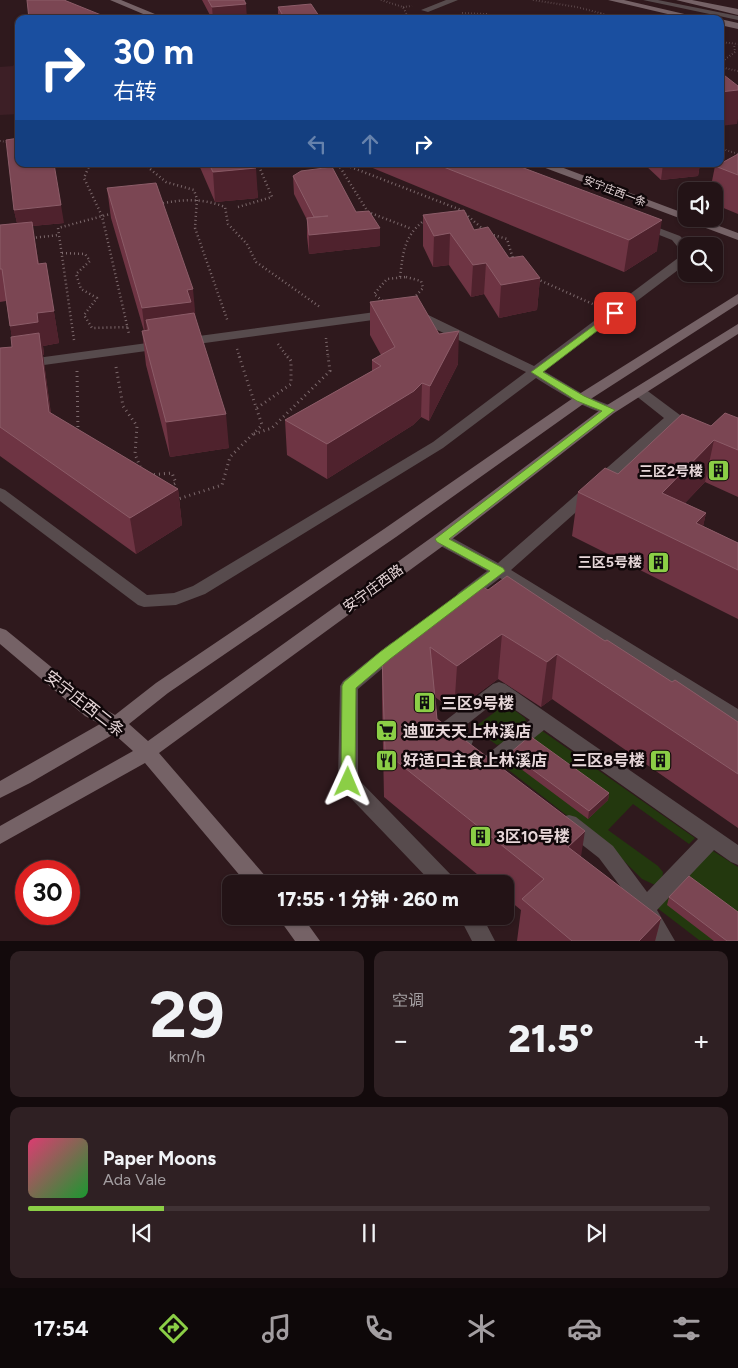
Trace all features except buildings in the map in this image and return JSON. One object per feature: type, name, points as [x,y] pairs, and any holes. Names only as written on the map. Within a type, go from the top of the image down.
[{"type":"main road","points":[[114,0],[153,15]]},
{"type":"main road","points":[[612,0],[683,15]]},
{"type":"main road","points":[[680,0],[738,12]]},
{"type":"main road","points":[[724,23],[738,26]]},
{"type":"main road","name":"安宁庄西一条","points":[[552,167],[678,214]]},
{"type":"main road","name":"安宁庄西一条","points":[[712,227],[738,237]]},
{"type":"main road","points":[[0,790],[116,724],[162,688],[390,533],[580,398],[738,298]]},
{"type":"main road","name":"安宁庄西路","points":[[0,836],[147,752],[441,539],[609,410],[738,328]]},
{"type":"main road","name":"安宁庄西二条","points":[[0,634],[92,711],[116,724],[147,752],[252,875]]},
{"type":"main road","points":[[296,925],[309,940]]},
{"type":"street","points":[[425,10],[454,0]]},
{"type":"street","points":[[630,220],[678,240]]},
{"type":"street","points":[[0,493],[144,601],[176,599],[199,590],[438,445],[678,264]]},
{"type":"street","points":[[0,367],[398,313],[414,313],[536,372],[580,398],[609,410]]},
{"type":"street","points":[[640,392],[673,418],[695,427]]},
{"type":"street","points":[[453,605],[499,571],[673,418]]},
{"type":"street","points":[[441,539],[530,588],[738,718]]},
{"type":"street","points":[[408,639],[349,686],[348,782],[437,875]]},
{"type":"street","points":[[543,720],[498,768],[448,729],[499,689],[738,856]]},
{"type":"street","points":[[558,814],[606,852],[645,908],[664,940]]},
{"type":"street","points":[[645,908],[712,838]]},
{"type":"street","points":[[475,925],[484,940]]},
{"type":"lane","points":[[647,0],[723,15]]},
{"type":"lane","points":[[724,15],[738,18]]},
{"type":"path","points":[[381,0],[403,7],[407,15]]},
{"type":"path","points":[[533,0],[608,15]]},
{"type":"path","points":[[458,13],[489,15]]},
{"type":"path","points":[[724,43],[738,44]]},
{"type":"path","points":[[724,60],[735,52],[734,44]]},
{"type":"path","points":[[724,68],[738,71]]},
{"type":"path","points":[[0,145],[2,141],[15,143]]},
{"type":"path","points":[[724,149],[738,154]]},
{"type":"path","points":[[89,167],[84,178],[102,216],[133,349]]},
{"type":"path","points":[[147,167],[155,176],[170,185],[194,190],[197,199],[195,228],[233,335],[262,425],[230,457],[222,485],[172,501]]},
{"type":"path","points":[[238,207],[272,197],[259,167]]},
{"type":"path","points":[[340,167],[368,212],[412,229]]},
{"type":"path","points":[[351,167],[461,210],[488,233]]},
{"type":"path","points":[[152,206],[187,198],[207,200],[225,207],[228,224],[247,244],[256,262],[291,285],[339,321]]},
{"type":"path","points":[[79,443],[77,356],[58,228],[116,213]]},
{"type":"path","points":[[400,277],[406,238],[412,229],[426,219]]},
{"type":"path","points":[[479,230],[507,239],[514,263]]},
{"type":"path","points":[[29,238],[59,235]]},
{"type":"path","points":[[62,252],[85,254],[90,261],[76,274],[81,289],[97,298],[84,315],[92,328],[128,327]]},
{"type":"path","points":[[406,277],[421,281],[423,288],[416,296],[402,302],[398,313],[374,294],[387,279],[406,277]]},
{"type":"path","points":[[535,278],[615,313]]},
{"type":"path","points":[[253,434],[272,428],[330,372],[324,323]]},
{"type":"path","points":[[257,408],[291,384],[292,361],[281,346],[259,332]]},
{"type":"path","points":[[113,351],[123,406],[137,426],[135,454],[143,476],[172,473],[176,483],[161,491]]},
{"type":"shaded area","points":[[15,64],[15,114],[0,115],[0,67],[13,66]]},
{"type":"green space","points":[[506,704],[525,718],[527,723],[503,743],[497,745],[473,728]]},
{"type":"green space","points":[[541,730],[695,838],[689,844],[633,804],[608,830],[658,866],[663,872],[662,880],[655,885],[642,879],[620,857],[497,761]]},
{"type":"green space","points":[[710,849],[738,867],[738,940],[699,940],[652,904]]},
{"type":"place","name":"三区2号楼","points":[[719,471]]},
{"type":"place","name":"三区5号楼","points":[[658,562]]},
{"type":"place","name":"三区9号楼","points":[[425,703]]},
{"type":"place","name":"迪亚天天上林溪店","points":[[387,731]]},
{"type":"place","name":"好适口主食上林溪店","points":[[387,760]]},
{"type":"place","name":"三区8号楼","points":[[661,760]]},
{"type":"place","name":"3区10号楼","points":[[480,836]]},
{"type":"route","points":[[348,782],[349,686],[385,656],[499,571],[441,539],[609,410],[580,398],[536,372],[615,313]]}]
